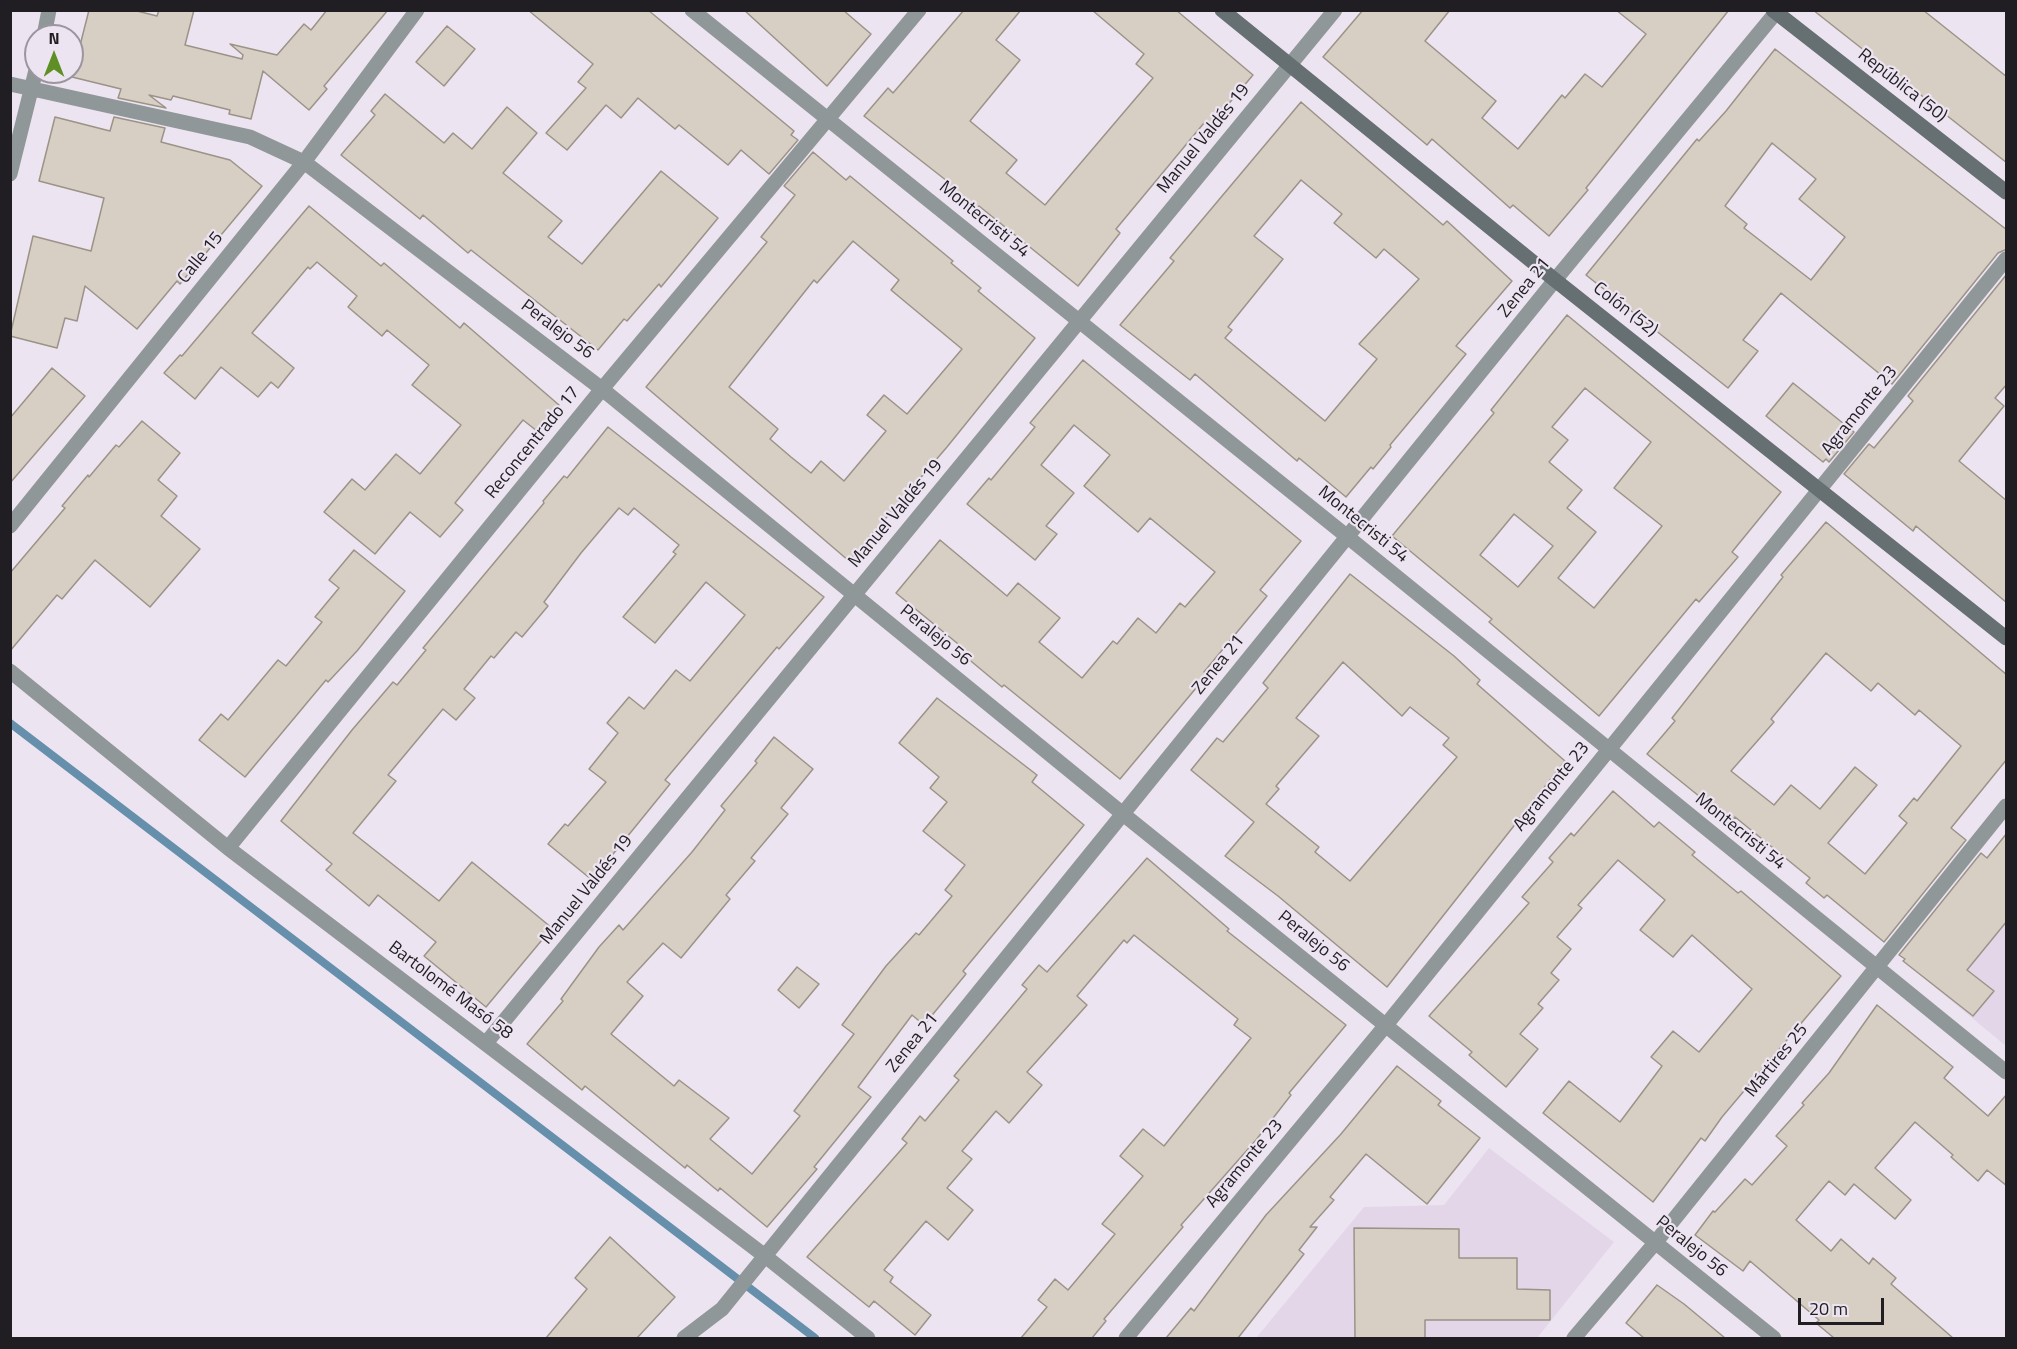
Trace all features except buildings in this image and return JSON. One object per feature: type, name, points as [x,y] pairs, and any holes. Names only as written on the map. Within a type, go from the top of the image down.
[{"type":"main road","name":"Colón (52)","points":[[1222,10],[1555,280],[2007,638]]},
{"type":"main road","name":"República (50)","points":[[1776,11],[2007,192]]},
{"type":"street","name":"Calle 15","points":[[10,526],[304,162],[417,10]]},
{"type":"street","name":"Montecristi 54","points":[[692,10],[1349,538],[1876,969],[2007,1072]]},
{"type":"street","name":"Reconcentrado 17","points":[[228,848],[602,389],[919,10]]},
{"type":"street","name":"Manuel Valdés 19","points":[[486,1043],[1335,10]]},
{"type":"street","name":"Zenea 21","points":[[684,1338],[722,1309],[1122,814],[1349,538],[1555,280],[1776,11]]},
{"type":"street","name":"Peralejo 56","points":[[10,84],[250,138],[304,162],[602,389],[1122,814],[1774,1338]]},
{"type":"street","points":[[10,174],[33,84]]},
{"type":"street","name":"Agramonte 23","points":[[1126,1338],[1386,1024],[2007,259]]},
{"type":"street","name":"Bartolomé Masó 58","points":[[10,671],[228,848],[765,1256],[868,1338]]},
{"type":"street","name":"Mártires 25","points":[[1574,1338],[1655,1243],[2007,806]]},
{"type":"shaded area","points":[[2006,833],[2006,1046],[1903,961]]},
{"type":"shaded area","points":[[1489,1148],[1614,1242],[1537,1338],[1256,1338],[1364,1207],[1444,1205]]},
{"type":"waterway","points":[[10,723],[815,1338]]}]
